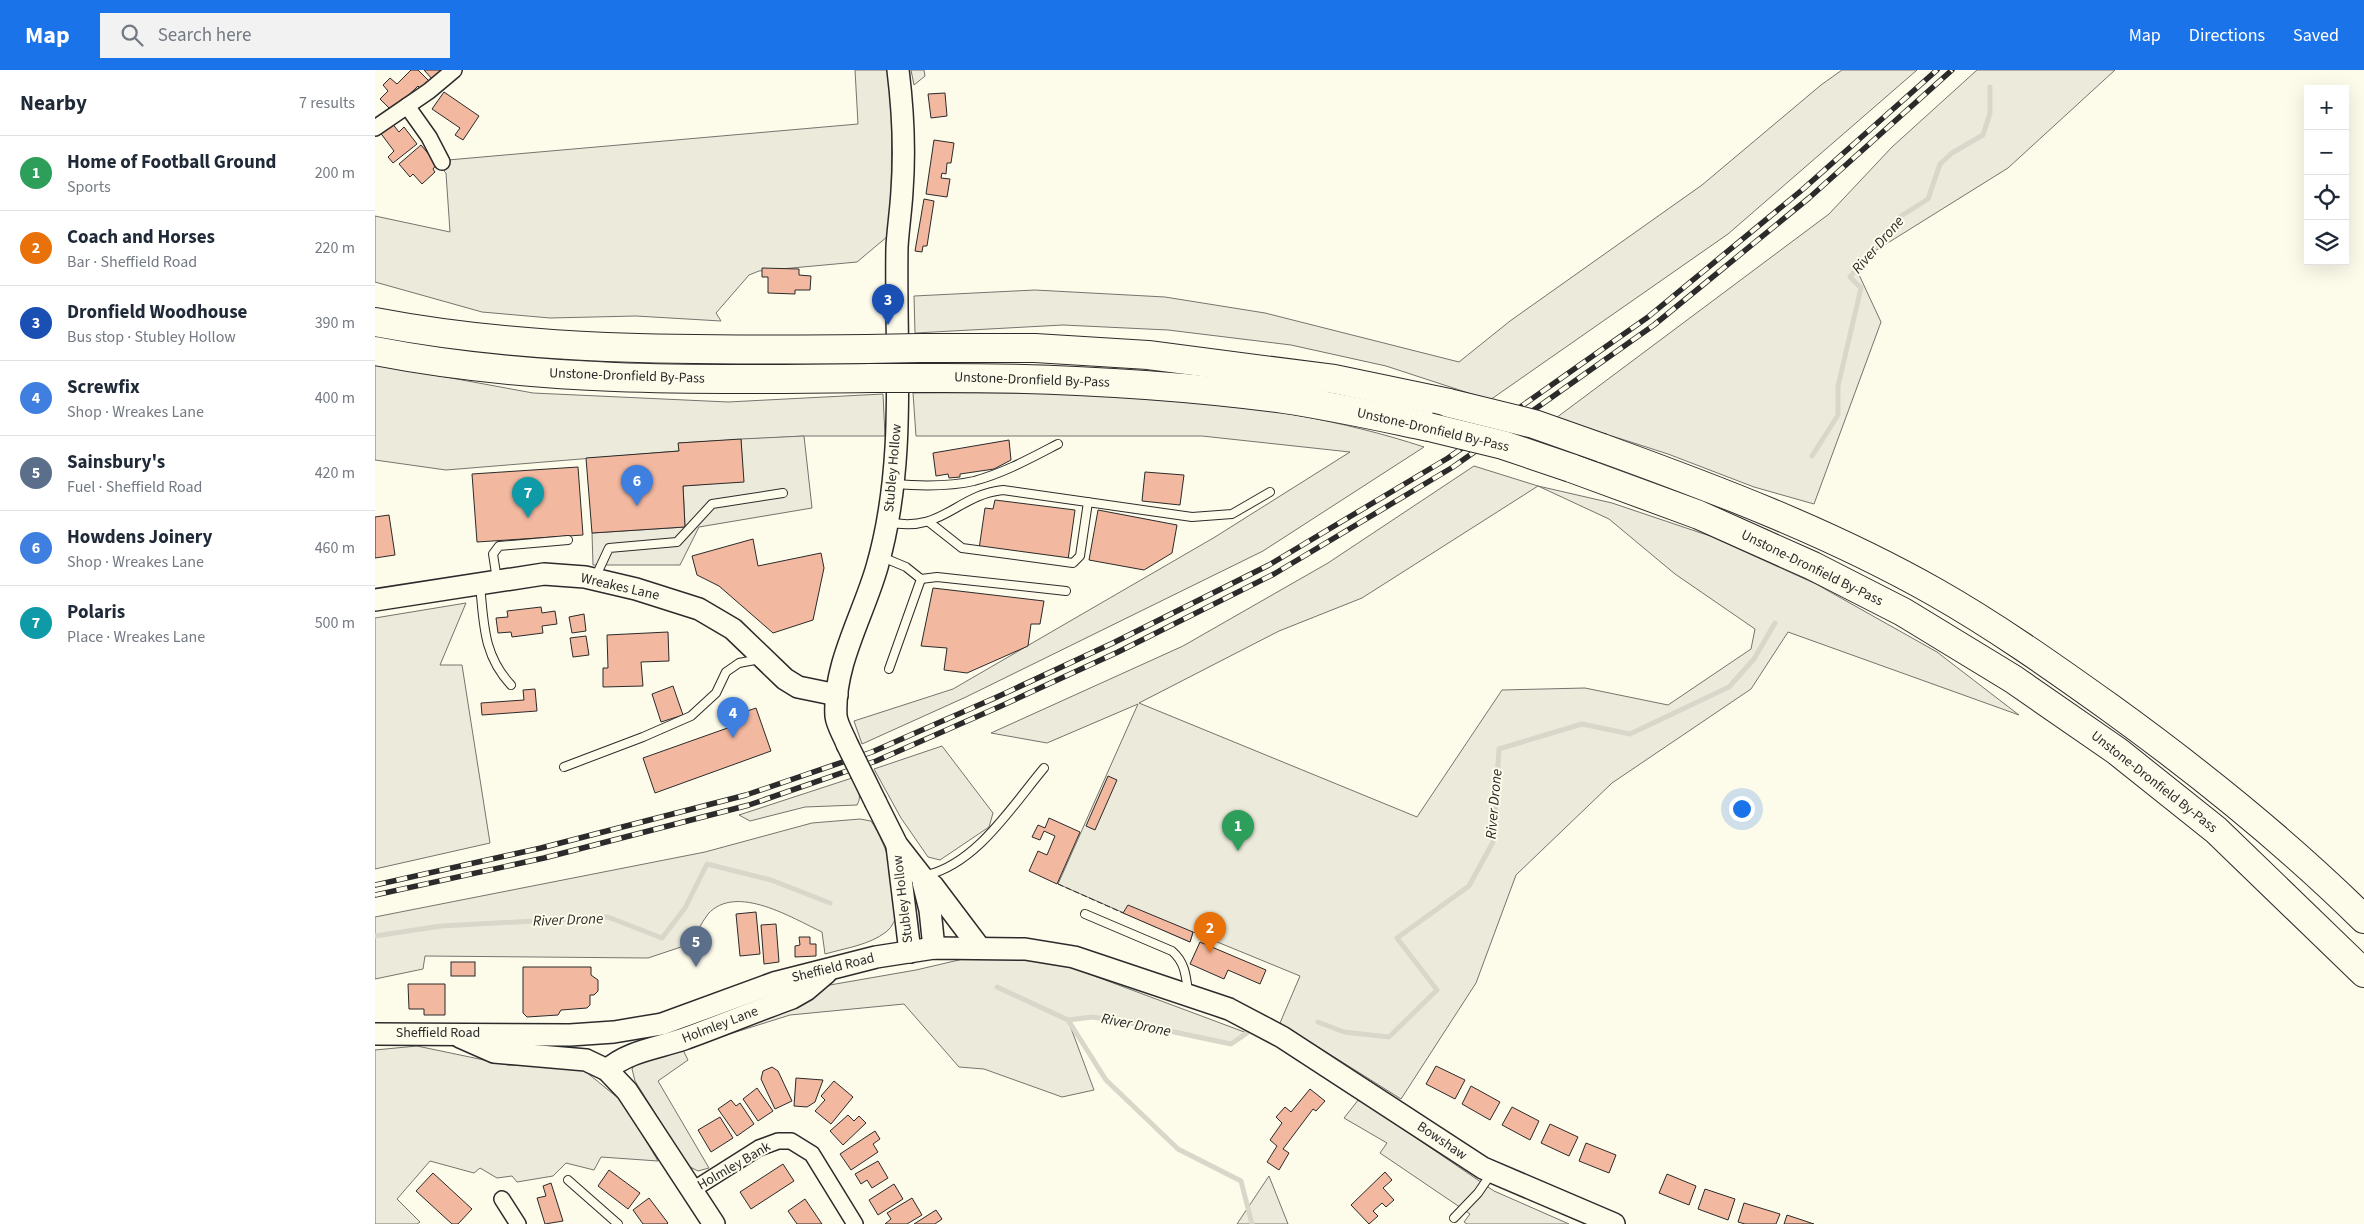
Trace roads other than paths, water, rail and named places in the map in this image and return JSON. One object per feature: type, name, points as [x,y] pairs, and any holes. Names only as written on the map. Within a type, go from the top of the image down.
[{"type":"highway","name":"Unstone-Dronfield By-Pass","points":[[375,322],[515,341],[611,347],[717,350],[1035,348],[1148,355],[1334,378],[1534,424],[1716,489],[1837,542],[1935,592],[2047,662],[2170,751],[2283,842],[2364,919]]},
{"type":"highway","name":"Unstone-Dronfield By-Pass","points":[[375,351],[508,370],[579,376],[715,380],[1012,378],[1137,383],[1286,400],[1429,427],[1503,445],[1699,515],[1813,566],[1903,612],[2013,679],[2117,751],[2216,830],[2364,973]]},
{"type":"main road","name":"Stubley Hollow","points":[[897,70],[903,112],[902,189],[897,247],[897,393],[893,484],[888,522],[880,556],[871,588],[844,661],[837,695],[836,718],[897,845],[922,877],[933,886],[979,948]]},
{"type":"main road","name":"Wreakes Lane","points":[[375,600],[544,574],[594,580],[636,588],[699,609],[733,629],[785,679],[798,686],[837,695]]},
{"type":"main road","name":"Stubley Hollow","points":[[897,845],[910,952]]},
{"type":"main road","name":"Stubley Hollow","points":[[922,877],[930,910],[934,948]]},
{"type":"main road","name":"Sheffield Road","points":[[375,1034],[451,1032],[569,1035],[614,1032],[652,1025],[774,983],[876,957],[934,948],[979,948],[1025,949],[1074,957],[1229,1009],[1282,1037]]},
{"type":"main road","name":"Holmley Lane","points":[[607,1070],[616,1062],[629,1056],[683,1039],[792,998],[806,990],[829,970]]},
{"type":"main road","points":[[451,1032],[494,1052],[586,1060],[607,1070],[627,1091],[714,1224]]},
{"type":"main road","name":"Bowshaw","points":[[1282,1037],[1492,1172],[1613,1224]]},
{"type":"street","points":[[375,128],[454,70]]},
{"type":"street","points":[[407,106],[429,138],[442,162]]},
{"type":"street","name":"Holmley Bank","points":[[691,1190],[759,1148],[778,1141],[791,1141],[812,1154],[855,1224]]},
{"type":"street","points":[[502,1199],[519,1224]]},
{"type":"lane","points":[[893,484],[934,486],[973,481],[1005,470],[1058,444]]},
{"type":"lane","points":[[888,522],[917,525],[929,522],[988,491],[1003,490],[1192,517],[1217,517],[1232,514],[1270,492]]},
{"type":"lane","points":[[594,580],[609,548],[677,542],[712,504],[783,493]]},
{"type":"lane","points":[[929,522],[962,548],[1073,563],[1080,556],[1088,502]]},
{"type":"lane","points":[[511,685],[498,671],[491,655],[485,631],[493,554],[499,546],[568,540]]},
{"type":"lane","points":[[880,556],[906,568],[921,579],[937,577],[1066,591]]},
{"type":"lane","points":[[889,669],[921,579]]},
{"type":"lane","points":[[564,768],[691,716],[715,693],[727,672],[739,663],[764,658]]},
{"type":"lane","points":[[922,877],[938,873],[975,850],[1045,768]]},
{"type":"lane","points":[[1085,914],[1173,951],[1179,957],[1185,970],[1189,994]]},
{"type":"lane","points":[[1455,1218],[1478,1193],[1492,1172]]},
{"type":"lane","points":[[568,1180],[619,1224]]},
{"type":"waterway","name":"River Drone","points":[[1812,456],[1838,415],[1838,386],[1861,288],[1850,277],[1901,216],[1928,199],[1940,164],[1952,153],[1983,135],[1990,113],[1990,87]]},
{"type":"waterway","name":"River Drone","points":[[1318,1022],[1344,1032],[1389,1037],[1437,990],[1397,938],[1469,886],[1493,842],[1499,749],[1582,724],[1630,734],[1729,687],[1754,659],[1775,623]]},
{"type":"waterway","name":"River Drone","points":[[375,936],[441,926],[608,917],[662,938],[685,908],[707,864],[771,880],[830,903]]},
{"type":"waterway","name":"River Drone","points":[[997,987],[1068,1020],[1092,1017],[1122,1021],[1231,1044],[1247,1033]]},
{"type":"waterway","points":[[1068,1020],[1106,1080],[1178,1149],[1241,1181],[1252,1224]]},
{"type":"railway","points":[[375,885],[541,848],[746,795],[872,752],[1113,643],[1269,565],[1448,458],[1648,317],[1802,190],[1937,70]]},
{"type":"railway","points":[[375,895],[544,858],[749,805],[876,761],[1118,652],[1274,574],[1453,467],[1654,325],[1809,198],[1952,70]]},
{"type":"place","name":"Dronfield Woodhouse","points":[[888,325]]},
{"type":"place","name":"Howdens Joinery","points":[[637,506]]},
{"type":"place","name":"Polaris","points":[[528,518]]},
{"type":"place","name":"Screwfix","points":[[733,738]]},
{"type":"place","name":"Home of Football Ground","points":[[1238,851]]},
{"type":"place","name":"Coach and Horses","points":[[1210,953]]},
{"type":"place","name":"Sainsbury's","points":[[696,967]]}]
